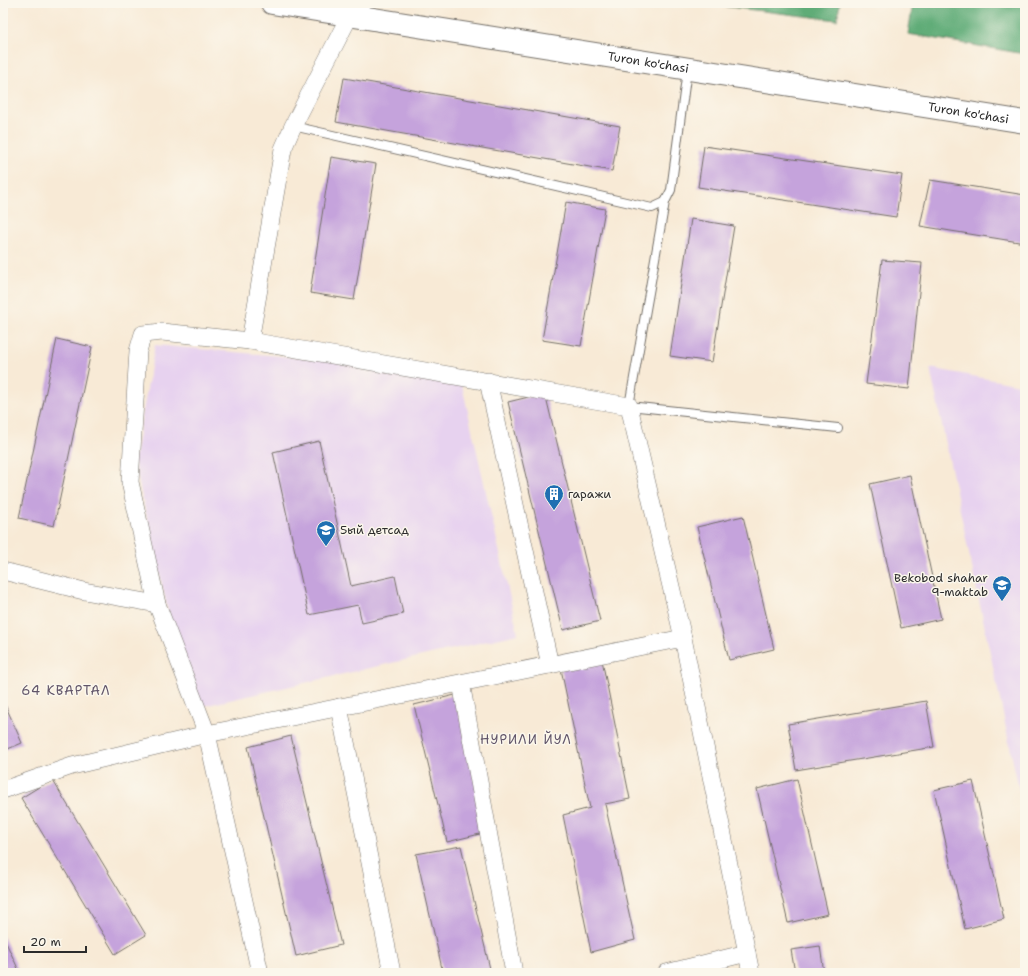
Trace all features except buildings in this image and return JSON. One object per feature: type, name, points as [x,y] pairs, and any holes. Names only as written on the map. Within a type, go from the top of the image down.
[{"type":"street","name":"Turon ko'chasi","points":[[272,3],[313,6],[350,15],[1025,122]]},
{"type":"street","points":[[250,342],[283,149],[293,126],[350,15]]},
{"type":"street","points":[[260,973],[207,734],[157,604],[130,482],[138,351],[143,334],[162,332],[250,342],[629,406],[683,638],[751,973]]},
{"type":"street","points":[[488,381],[550,665]]},
{"type":"street","points":[[3,571],[84,591],[157,604]]},
{"type":"street","points":[[3,790],[72,766],[207,734],[683,638]]},
{"type":"street","points":[[461,683],[514,973]]},
{"type":"street","points":[[339,707],[392,973]]},
{"type":"street","points":[[666,973],[747,954]]},
{"type":"lane","points":[[687,69],[670,190],[665,202],[629,406],[838,428]]},
{"type":"lane","points":[[293,126],[652,208],[665,202]]},
{"type":"shaded area","name":"5ый детсад","points":[[155,345],[459,372],[518,634],[190,709],[134,461]]},
{"type":"shaded area","name":"Bekobod shahar 9-maktab","points":[[930,368],[1025,386],[1025,818]]},
{"type":"green space","points":[[696,3],[840,3],[837,20]]},
{"type":"green space","points":[[913,3],[1025,3],[1025,54],[908,34]]},
{"type":"place","name":"гаражи","points":[[554,511]]},
{"type":"place","name":"5ый детсад","points":[[326,547]]},
{"type":"place","name":"Bekobod shahar 9-maktab","points":[[1002,602]]},
{"type":"district","name":"64 КВАРТАЛ","points":[[66,690]]},
{"type":"district","name":"НУРИЛИ ЙУЛ","points":[[526,739]]}]
